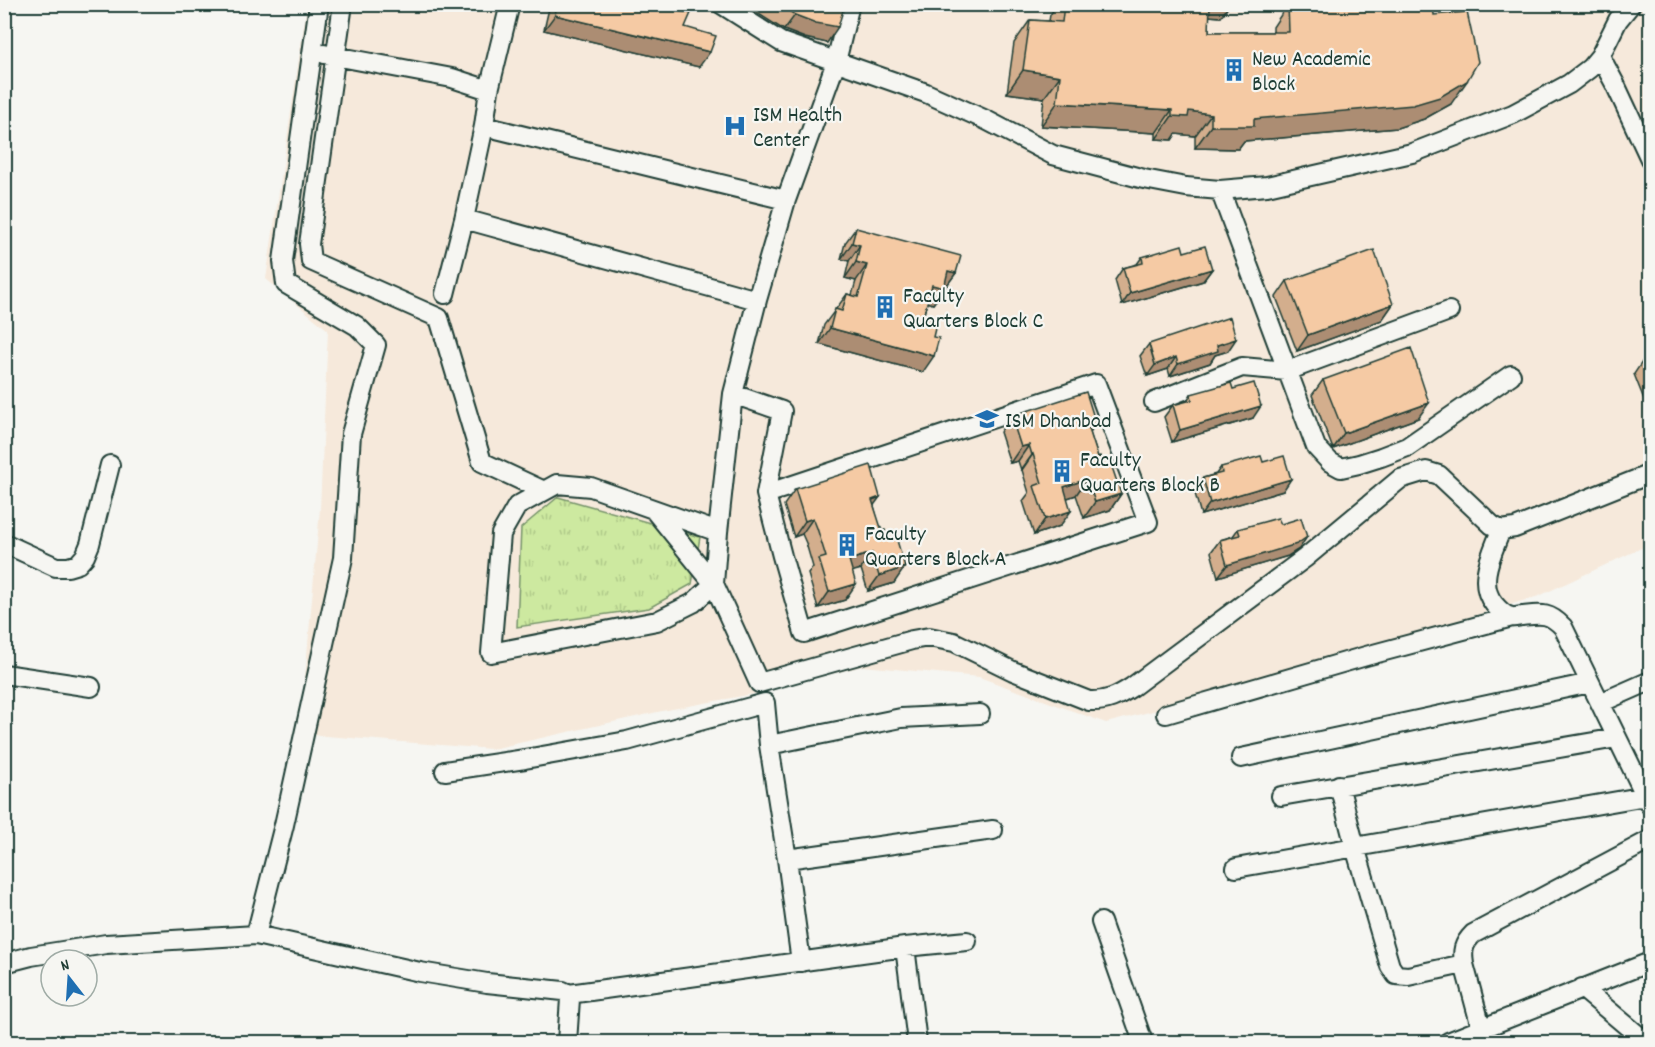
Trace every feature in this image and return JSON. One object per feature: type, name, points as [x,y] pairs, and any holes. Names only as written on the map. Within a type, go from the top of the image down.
[{"type":"street","points":[[256,935],[284,825],[343,558],[351,434],[376,345],[357,326],[286,284],[284,261],[319,4]]},
{"type":"street","points":[[343,4],[309,244],[311,261],[439,318],[482,462],[544,491]]},
{"type":"street","points":[[445,294],[464,219],[484,126],[489,90],[510,4]]},
{"type":"street","points":[[721,4],[781,42],[926,93],[986,120],[1053,155],[1143,179],[1186,187],[1220,190],[1267,186],[1412,153],[1514,114],[1569,84],[1590,68],[1600,56],[1618,20],[1631,4]]},
{"type":"street","points":[[718,532],[591,487],[557,484],[517,506],[501,534],[491,653],[657,621],[693,603],[714,584],[733,394],[786,200],[836,62],[850,4]]},
{"type":"street","points":[[313,51],[452,78],[489,90]]},
{"type":"street","points":[[1600,56],[1650,159]]},
{"type":"street","points":[[484,126],[786,200]]},
{"type":"street","points":[[1220,190],[1316,447],[1330,462],[1341,468],[1407,447],[1511,375]]},
{"type":"street","points":[[464,219],[757,300]]},
{"type":"street","points":[[1154,402],[1242,367],[1287,371],[1449,311]]},
{"type":"street","points":[[733,394],[782,411],[766,494],[804,633],[1148,522],[1096,384],[766,494]]},
{"type":"street","points":[[4,543],[56,567],[78,564],[85,556],[90,544],[110,465]]},
{"type":"street","points":[[654,510],[714,584],[759,683],[929,637],[954,642],[1014,671],[1089,701],[1099,701],[1108,700],[1132,687],[1305,558],[1400,479],[1426,471],[1439,475],[1492,525],[1501,530],[1523,525],[1650,474]]},
{"type":"street","points":[[1501,530],[1488,566],[1486,582],[1490,600],[1500,612],[1512,617]]},
{"type":"street","points":[[1166,714],[1366,656],[1512,617],[1542,614],[1555,618],[1563,627],[1648,800],[1236,868]]},
{"type":"street","points":[[4,674],[91,687]]},
{"type":"street","points":[[1600,703],[1650,681]]},
{"type":"street","points":[[1241,758],[1590,682]]},
{"type":"street","points":[[445,771],[627,741],[765,703],[769,745],[788,859],[801,962]]},
{"type":"street","points":[[769,745],[901,718],[980,714]]},
{"type":"street","points":[[1281,796],[1617,738]]},
{"type":"street","points":[[1339,786],[1390,966],[1396,975],[1408,976],[1464,964]]},
{"type":"street","points":[[788,859],[993,830]]},
{"type":"street","points":[[1483,1036],[1464,964],[1465,943],[1473,934],[1650,840]]},
{"type":"street","points":[[1101,922],[1143,1042]]},
{"type":"street","points":[[4,963],[31,956],[106,944],[256,935],[420,972],[487,983],[558,990],[569,994],[904,947],[967,941]]},
{"type":"street","points":[[904,947],[917,1042]]},
{"type":"street","points":[[1448,1042],[1483,1036],[1582,988],[1650,962]]},
{"type":"street","points":[[1582,988],[1646,1042]]},
{"type":"street","points":[[567,1042],[569,994]]},
{"type":"shaded area","name":"ISM Dhanbad","points":[[307,5],[1650,5],[1650,544],[1539,596],[1405,637],[1321,668],[1106,723],[979,677],[863,666],[753,694],[662,711],[492,749],[300,734],[320,509],[328,330],[266,279]]},
{"type":"green space","points":[[558,497],[700,537],[692,584],[649,608],[517,627],[521,528]]},
{"type":"building","points":[[557,4],[673,4],[677,11],[691,13],[685,27],[716,36],[710,52],[555,15]]},
{"type":"building","points":[[779,4],[845,4],[838,27],[816,23],[795,15]]},
{"type":"building","name":"New Academic Block","points":[[1064,4],[1210,4],[1209,32],[1289,32],[1288,4],[1433,4],[1434,15],[1467,12],[1478,62],[1467,81],[1440,97],[1413,105],[1254,119],[1254,126],[1211,126],[1211,114],[1189,111],[1188,117],[1172,116],[1172,110],[1057,103],[1060,76],[1023,70],[1030,20],[1062,22]]},
{"type":"building","points":[[856,228],[961,256],[956,273],[948,271],[944,288],[932,285],[923,317],[937,320],[933,337],[939,338],[934,356],[830,328],[835,309],[842,311],[847,294],[858,297],[867,265],[856,262],[860,245],[852,243]]},
{"type":"building","points":[[1182,245],[1184,252],[1205,246],[1212,269],[1130,293],[1123,268],[1143,263],[1142,257]]},
{"type":"building","points":[[1374,250],[1393,304],[1308,335],[1287,281]]},
{"type":"building","points":[[1230,317],[1236,339],[1217,345],[1218,351],[1178,364],[1176,357],[1155,365],[1149,344]]},
{"type":"building","points":[[1411,348],[1429,403],[1344,433],[1323,380]]},
{"type":"building","points":[[1650,359],[1650,384],[1642,362]]},
{"type":"building","points":[[1231,383],[1233,389],[1254,383],[1261,406],[1180,430],[1173,405],[1192,400],[1191,394]]},
{"type":"building","points":[[1086,392],[1096,424],[1088,426],[1098,457],[1100,456],[1104,466],[1111,464],[1121,494],[1095,502],[1087,479],[1064,487],[1071,511],[1045,519],[1034,486],[1042,483],[1033,454],[1029,445],[1021,447],[1011,416]]},
{"type":"building","points":[[1261,456],[1263,462],[1284,456],[1291,479],[1210,503],[1203,478],[1222,473],[1221,467]]},
{"type":"building","points":[[871,465],[880,497],[872,500],[882,531],[885,530],[888,540],[896,537],[905,567],[879,576],[872,553],[849,560],[856,584],[829,592],[819,559],[826,557],[817,528],[813,518],[805,521],[795,489]]},
{"type":"building","points":[[1278,518],[1281,524],[1301,518],[1307,537],[1297,544],[1227,565],[1220,540],[1240,535],[1238,529]]},
{"type":"place","name":"New Academic Block","points":[[1234,70]]},
{"type":"place","name":"ISM Health Center","points":[[735,126]]},
{"type":"place","name":"Faculty Quarters Block C","points":[[885,307]]},
{"type":"place","name":"ISM Dhanbad","points":[[987,419]]},
{"type":"place","name":"Faculty Quarters Block B","points":[[1062,471]]},
{"type":"place","name":"Faculty Quarters Block A","points":[[847,545]]}]
